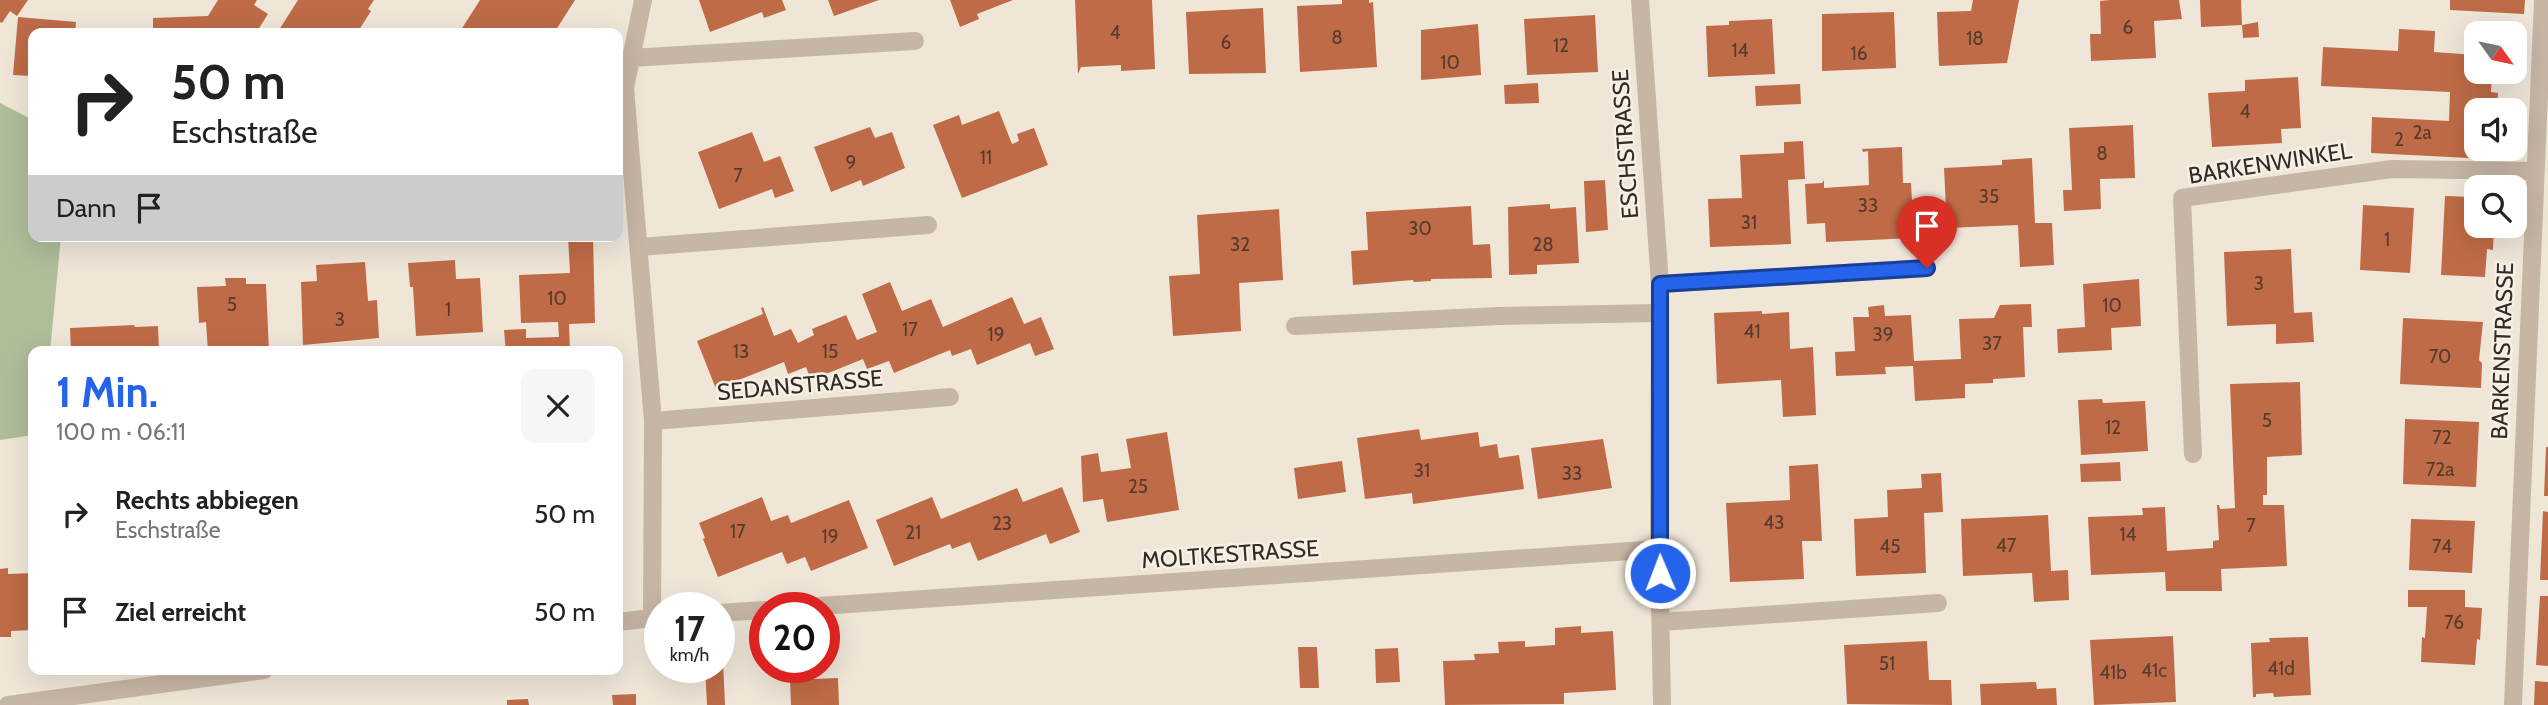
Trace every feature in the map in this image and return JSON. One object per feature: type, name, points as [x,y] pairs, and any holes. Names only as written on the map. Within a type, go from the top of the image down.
[{"type":"street","points":[[623,84],[643,0]]},
{"type":"street","name":"ESCHSTRASSE","points":[[1640,0],[1660,284],[1659,549],[1662,705]]},
{"type":"street","name":"BARKENSTRASSE","points":[[2513,705],[2543,0]]},
{"type":"street","points":[[630,58],[915,41]]},
{"type":"street","points":[[623,97],[639,247],[653,421],[656,592]]},
{"type":"street","name":"BARKENWINKEL","points":[[2193,454],[2182,198],[2392,169],[2534,171]]},
{"type":"street","points":[[639,247],[928,225]]},
{"type":"street","points":[[1660,284],[1927,268]]},
{"type":"street","points":[[1295,326],[1499,316],[1660,313]]},
{"type":"street","name":"SEDANSTRASSE","points":[[653,421],[950,397]]},
{"type":"street","name":"MOLTKESTRASSE","points":[[840,605],[1659,549]]},
{"type":"street","points":[[1661,622],[1938,603]]},
{"type":"street","points":[[623,621],[644,619]]},
{"type":"street","points":[[8,705],[227,675]]},
{"type":"green space","points":[[0,103],[28,117],[28,242],[60,242],[51,346],[28,346],[28,436],[0,440]]},
{"type":"building","points":[[0,0],[28,0],[17,16],[10,11],[2,23]]},
{"type":"building","points":[[218,0],[257,0],[254,5],[268,14],[259,28],[153,28],[153,18],[208,16]]},
{"type":"building","points":[[298,0],[374,0],[368,9],[371,11],[360,28],[280,28]]},
{"type":"building","points":[[480,0],[575,0],[557,28],[462,28]]},
{"type":"building","points":[[699,0],[782,0],[786,10],[764,18],[762,12],[710,32]]},
{"type":"building","points":[[828,0],[879,0],[834,16]]},
{"type":"building","points":[[950,0],[1013,0],[977,14],[979,19],[960,27]]},
{"type":"building","points":[[1075,0],[1152,0],[1155,69],[1121,71],[1121,65],[1081,67],[1078,74]]},
{"type":"building","points":[[1342,0],[1373,2],[1377,67],[1300,72],[1297,6],[1342,4]]},
{"type":"building","points":[[1973,0],[2019,0],[2007,63],[1939,66],[1937,12],[1971,11]]},
{"type":"building","points":[[2179,0],[2182,19],[2154,21],[2156,58],[2091,61],[2090,34],[2101,34],[2100,1]]},
{"type":"building","points":[[2200,0],[2241,0],[2242,25],[2201,27]]},
{"type":"building","points":[[2450,0],[2525,0],[2524,14],[2450,10]]},
{"type":"building","points":[[1263,8],[1266,73],[1189,74],[1186,12]]},
{"type":"building","points":[[1894,12],[1896,68],[1822,71],[1822,14]]},
{"type":"building","points":[[1595,15],[1598,72],[1527,75],[1524,19]]},
{"type":"building","points":[[18,17],[76,22],[75,28],[28,28],[28,76],[13,75]]},
{"type":"building","points":[[1772,19],[1775,74],[1708,77],[1706,26],[1729,25],[1729,21]]},
{"type":"building","points":[[2258,22],[2259,37],[2243,38],[2242,25]]},
{"type":"building","points":[[1478,24],[1481,75],[1421,80],[1421,30]]},
{"type":"building","points":[[2399,29],[2435,31],[2434,52],[2464,54],[2464,84],[2491,84],[2491,92],[2498,93],[2498,98],[2464,98],[2464,158],[2371,153],[2372,117],[2449,121],[2450,92],[2321,86],[2323,47],[2398,51]]},
{"type":"building","points":[[2298,77],[2301,128],[2281,129],[2282,143],[2212,147],[2208,93],[2245,91],[2245,80]]},
{"type":"building","points":[[1538,83],[1539,103],[1505,104],[1504,85]]},
{"type":"building","points":[[1800,84],[1801,104],[1756,106],[1755,86]]},
{"type":"building","points":[[999,111],[1012,144],[1019,141],[1017,134],[1034,128],[1048,165],[962,198],[933,125],[959,115],[962,125]]},
{"type":"building","points":[[2133,125],[2135,178],[2100,179],[2101,209],[2064,211],[2063,190],[2072,190],[2069,128]]},
{"type":"building","points":[[870,127],[875,138],[892,132],[905,168],[863,186],[861,180],[831,192],[814,147]]},
{"type":"building","points":[[752,132],[764,162],[780,156],[794,191],[775,198],[772,189],[719,209],[698,152]]},
{"type":"building","points":[[1803,141],[1805,179],[1788,180],[1791,244],[1710,247],[1708,199],[1742,198],[1740,155],[1784,153],[1784,142]]},
{"type":"building","points":[[1902,147],[1903,183],[1911,183],[1914,238],[1826,242],[1825,223],[1807,224],[1805,184],[1822,183],[1824,180],[1824,188],[1869,185],[1868,151],[1863,152],[1862,149]]},
{"type":"building","points":[[2032,158],[2035,223],[2052,223],[2054,265],[2020,267],[2018,225],[1947,228],[1944,168],[2002,165],[2002,160]]},
{"type":"building","points":[[1605,180],[1608,230],[1586,232],[1584,181]]},
{"type":"building","points":[[2445,196],[2464,197],[2464,238],[2494,238],[2493,250],[2487,249],[2485,277],[2441,275]]},
{"type":"building","points":[[1550,204],[1550,209],[1576,207],[1579,263],[1537,265],[1537,274],[1509,275],[1508,207]]},
{"type":"building","points":[[2363,205],[2414,208],[2410,273],[2360,270]]},
{"type":"building","points":[[1471,206],[1473,245],[1490,244],[1492,278],[1353,285],[1351,251],[1368,250],[1366,212]]},
{"type":"building","points":[[1279,209],[1283,280],[1239,283],[1241,331],[1173,336],[1169,276],[1200,274],[1197,215]]},
{"type":"building","points":[[568,242],[593,242],[595,323],[569,324],[570,346],[505,346],[504,330],[526,329],[526,338],[559,337],[558,322],[521,323],[519,275],[570,273]]},
{"type":"building","points":[[2291,249],[2294,313],[2312,312],[2314,342],[2276,344],[2276,324],[2227,326],[2224,252]]},
{"type":"building","points":[[455,260],[456,279],[480,278],[483,332],[416,336],[413,287],[410,287],[408,263]]},
{"type":"building","points":[[365,262],[368,301],[377,300],[379,338],[303,345],[301,282],[317,281],[316,265]]},
{"type":"building","points":[[225,278],[246,278],[246,284],[266,284],[269,346],[208,346],[206,322],[199,323],[197,287],[226,286]]},
{"type":"building","points":[[2139,279],[2141,326],[2111,328],[2112,350],[2058,353],[2057,329],[2085,327],[2083,284]]},
{"type":"building","points":[[890,282],[902,311],[931,299],[943,327],[1012,297],[1024,324],[1041,317],[1054,349],[1035,356],[1030,343],[977,365],[971,349],[952,356],[950,350],[894,373],[889,361],[867,369],[863,359],[811,380],[806,367],[788,374],[784,362],[716,389],[697,341],[763,314],[763,307],[774,336],[791,329],[798,343],[814,335],[812,329],[846,315],[857,340],[877,332],[862,294]]},
{"type":"building","points":[[2031,304],[2032,327],[2023,327],[2025,377],[1993,379],[1993,383],[1965,384],[1965,398],[1915,401],[1913,366],[1885,367],[1886,374],[1836,376],[1835,352],[1855,351],[1853,317],[1869,317],[1868,307],[1884,305],[1885,316],[1911,315],[1914,361],[1961,359],[1959,319],[1994,318],[2000,305]]},
{"type":"building","points":[[1762,311],[1762,314],[1789,312],[1790,349],[1813,347],[1816,415],[1783,417],[1781,380],[1717,384],[1714,313]]},
{"type":"building","points":[[2403,318],[2483,322],[2479,360],[2482,363],[2481,388],[2400,384]]},
{"type":"building","points":[[158,326],[159,346],[71,346],[70,328]]},
{"type":"building","points":[[2300,382],[2302,455],[2267,457],[2267,495],[2263,495],[2263,505],[2284,505],[2287,566],[2221,569],[2222,591],[2166,591],[2165,572],[2091,575],[2088,517],[2143,515],[2142,508],[2165,507],[2167,551],[2213,548],[2213,541],[2219,540],[2217,505],[2220,509],[2235,508],[2230,384]]},
{"type":"building","points":[[2102,399],[2103,403],[2145,401],[2148,451],[2081,455],[2078,400]]},
{"type":"building","points":[[2405,419],[2479,422],[2476,487],[2403,484]]},
{"type":"building","points":[[1419,429],[1421,440],[1478,432],[1480,447],[1497,444],[1499,458],[1519,455],[1524,489],[1413,504],[1412,493],[1365,499],[1357,438]]},
{"type":"building","points":[[1167,432],[1179,510],[1107,522],[1103,499],[1083,502],[1081,456],[1098,453],[1101,472],[1131,468],[1126,439]]},
{"type":"building","points":[[1603,439],[1612,488],[1538,499],[1531,448]]},
{"type":"building","points":[[2546,447],[2548,496],[2544,496]]},
{"type":"building","points":[[1342,461],[1346,492],[1298,499],[1294,468]]},
{"type":"building","points":[[2120,462],[2121,481],[2081,482],[2080,464]]},
{"type":"building","points":[[1818,464],[1822,541],[1802,541],[1804,579],[1730,582],[1726,503],[1790,500],[1789,466]]},
{"type":"building","points":[[1941,473],[1943,512],[1924,513],[1926,573],[1856,576],[1854,519],[1888,517],[1887,490],[1922,488],[1921,474]]},
{"type":"building","points":[[1062,487],[1080,532],[1050,544],[1046,534],[978,561],[970,542],[952,549],[950,544],[894,566],[876,520],[932,497],[941,519],[1017,488],[1023,502]]},
{"type":"building","points":[[762,497],[771,521],[788,515],[791,523],[849,500],[868,548],[811,571],[805,557],[787,564],[782,552],[718,577],[699,523]]},
{"type":"building","points":[[2543,511],[2548,512],[2548,580],[2540,580]]},
{"type":"building","points":[[2048,515],[2051,571],[2068,570],[2069,600],[2034,602],[2032,573],[1963,576],[1961,519]]},
{"type":"building","points":[[2411,519],[2475,521],[2472,573],[2409,570]]},
{"type":"building","points":[[8,568],[8,574],[28,573],[28,630],[11,631],[11,637],[0,637],[0,569]]},
{"type":"building","points":[[2408,590],[2465,590],[2465,607],[2482,608],[2475,665],[2421,662],[2427,607],[2408,607]]},
{"type":"building","points":[[2540,596],[2548,596],[2548,666],[2536,665]]},
{"type":"building","points":[[1581,626],[1581,633],[1613,631],[1616,690],[1564,693],[1564,704],[1445,705],[1443,661],[1475,660],[1474,654],[1499,653],[1498,642],[1525,641],[1525,647],[1555,645],[1555,628]]},
{"type":"building","points":[[2173,636],[2176,702],[2094,705],[2090,640]]},
{"type":"building","points":[[2308,637],[2311,695],[2274,697],[2273,693],[2256,694],[2256,697],[2253,697],[2251,643],[2270,642],[2269,638]]},
{"type":"building","points":[[1927,641],[1929,680],[1951,680],[1952,705],[1847,704],[1844,645]]},
{"type":"building","points":[[1298,647],[1317,647],[1319,688],[1300,688]]},
{"type":"building","points":[[1398,648],[1400,682],[1376,683],[1375,649]]},
{"type":"building","points":[[2535,681],[2548,682],[2548,705],[2534,705]]},
{"type":"building","points":[[2036,682],[2037,689],[2056,688],[2057,705],[1981,705],[1980,684]]},
{"type":"building","points":[[706,683],[724,683],[725,705],[707,705]]},
{"type":"building","points":[[790,683],[838,683],[839,705],[791,705]]},
{"type":"building","points":[[636,694],[636,705],[613,705],[612,695]]},
{"type":"building","points":[[528,699],[529,705],[507,705],[507,700]]},
{"type":"route","points":[[1660,573],[1660,284],[1927,268]]}]
